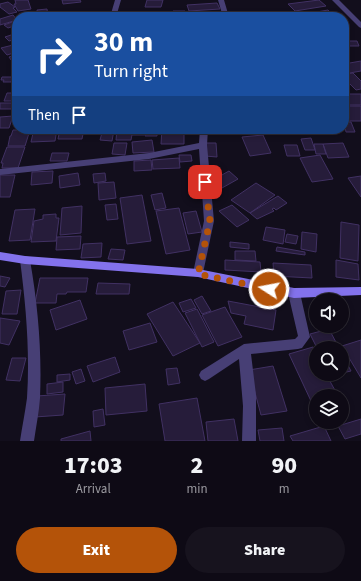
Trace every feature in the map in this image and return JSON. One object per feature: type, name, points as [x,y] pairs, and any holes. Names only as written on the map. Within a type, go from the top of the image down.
[{"type":"main road","points":[[0,256],[25,260],[198,274],[294,293],[361,291]]},
{"type":"street","points":[[115,12],[118,0]]},
{"type":"street","points":[[221,0],[225,12]]},
{"type":"street","points":[[335,0],[347,12]]},
{"type":"street","points":[[349,14],[361,26]]},
{"type":"street","points":[[198,274],[210,221],[203,145],[204,134]]},
{"type":"street","points":[[0,172],[149,156],[203,145]]},
{"type":"street","points":[[25,260],[32,305],[34,362],[33,399],[27,441]]},
{"type":"street","points":[[205,374],[244,349],[298,344],[304,337],[294,293]]},
{"type":"street","points":[[244,349],[249,382],[249,441]]},
{"type":"building","points":[[15,0],[28,0],[31,9],[18,11],[14,4],[16,4]]},
{"type":"building","points":[[62,0],[80,0],[81,2],[63,4]]},
{"type":"building","points":[[147,0],[163,0],[161,7],[145,7]]},
{"type":"building","points":[[319,0],[326,6],[295,11],[288,4]]},
{"type":"building","points":[[8,2],[15,7],[13,8],[17,12],[12,12],[9,14],[0,7],[0,4]]},
{"type":"building","points":[[217,3],[220,9],[189,11],[187,5]]},
{"type":"building","points":[[47,9],[47,12],[37,12],[37,10]]},
{"type":"building","points":[[328,10],[330,12],[317,12]]},
{"type":"building","points":[[173,11],[185,11],[185,12]]},
{"type":"building","points":[[12,15],[12,21],[0,25],[0,19]]},
{"type":"building","points":[[12,22],[12,27],[8,28],[4,25]]},
{"type":"building","points":[[12,35],[12,40],[9,41],[5,37]]},
{"type":"building","points":[[349,41],[357,41],[359,46],[349,46]]},
{"type":"building","points":[[12,45],[12,54],[7,55],[1,48]]},
{"type":"building","points":[[361,61],[361,71],[349,73],[349,63]]},
{"type":"building","points":[[349,73],[353,73],[361,81],[361,89],[356,90],[349,83]]},
{"type":"building","points":[[2,77],[12,77],[11,82],[3,82],[4,80],[1,80]]},
{"type":"building","points":[[7,93],[12,93],[12,101],[4,101]]},
{"type":"building","points":[[349,94],[361,94],[361,105],[349,105]]},
{"type":"building","points":[[0,103],[12,103],[12,109],[0,109]]},
{"type":"building","points":[[349,106],[361,106],[361,121],[349,121]]},
{"type":"building","points":[[12,116],[9,128],[0,128],[0,117]]},
{"type":"building","points":[[349,122],[351,122],[355,132],[349,132]]},
{"type":"building","points":[[12,133],[29,134],[25,146],[8,146]]},
{"type":"building","points":[[33,134],[56,134],[55,141],[31,142]]},
{"type":"building","points":[[59,134],[83,134],[82,139],[58,139]]},
{"type":"building","points":[[102,134],[113,134],[112,141],[100,140]]},
{"type":"building","points":[[117,134],[132,134],[131,140],[116,140]]},
{"type":"building","points":[[132,134],[144,134],[144,135]]},
{"type":"building","points":[[145,134],[157,134],[157,136],[145,136]]},
{"type":"building","points":[[162,134],[184,134],[184,144],[161,144]]},
{"type":"building","points":[[263,135],[271,153],[250,156],[242,137]]},
{"type":"building","points":[[311,138],[315,150],[305,150],[301,139]]},
{"type":"building","points":[[152,140],[154,152],[133,153],[132,142]]},
{"type":"building","points":[[114,143],[127,143],[125,155],[112,154]]},
{"type":"building","points":[[205,143],[216,143],[217,157],[205,156]]},
{"type":"building","points":[[343,143],[349,157],[328,158],[323,144]]},
{"type":"building","points":[[314,144],[323,144],[326,154],[316,154]]},
{"type":"building","points":[[284,145],[297,145],[300,156],[287,156]]},
{"type":"building","points":[[7,147],[25,147],[18,168],[2,168],[3,163],[1,163]]},
{"type":"building","points":[[52,153],[69,153],[67,161],[50,161]]},
{"type":"building","points":[[179,155],[191,155],[192,161],[180,162]]},
{"type":"building","points":[[320,155],[333,179],[312,182],[300,158]]},
{"type":"building","points":[[179,158],[180,168],[153,169],[152,160]]},
{"type":"building","points":[[151,160],[152,170],[134,171],[134,161]]},
{"type":"building","points":[[53,171],[52,183],[31,185],[32,172]]},
{"type":"building","points":[[229,171],[238,179],[222,188],[213,180]]},
{"type":"building","points":[[78,173],[80,185],[60,188],[59,176]]},
{"type":"building","points":[[105,173],[106,181],[94,183],[93,174]]},
{"type":"building","points":[[0,175],[15,175],[10,197],[0,197]]},
{"type":"building","points":[[361,176],[361,197],[348,178]]},
{"type":"building","points":[[114,182],[116,198],[99,200],[98,183]]},
{"type":"building","points":[[256,183],[275,195],[250,213],[231,200]]},
{"type":"building","points":[[162,193],[166,208],[155,210],[151,195]]},
{"type":"building","points":[[142,195],[151,241],[127,244],[120,198]]},
{"type":"building","points":[[278,196],[287,203],[276,210],[274,208],[272,209],[274,211],[257,219],[250,213]]},
{"type":"building","points":[[116,204],[118,219],[107,220],[105,205]]},
{"type":"building","points":[[232,205],[249,220],[237,227],[219,211]]},
{"type":"building","points":[[82,206],[81,233],[60,235],[62,208]]},
{"type":"building","points":[[179,208],[190,250],[166,254],[156,211]]},
{"type":"building","points":[[35,209],[30,240],[9,241],[15,210]]},
{"type":"building","points":[[196,211],[202,232],[188,234],[183,213]]},
{"type":"building","points":[[56,214],[56,218],[59,218],[56,241],[31,242],[34,221],[43,219],[43,215]]},
{"type":"building","points":[[341,222],[359,225],[358,261],[340,258]]},
{"type":"building","points":[[266,227],[285,230],[283,244],[263,240]]},
{"type":"building","points":[[302,232],[317,234],[316,252],[301,249]]},
{"type":"building","points":[[287,234],[298,236],[296,244],[285,242]]},
{"type":"building","points":[[81,236],[80,249],[56,250],[57,237]]},
{"type":"building","points":[[230,242],[249,244],[249,249],[230,247]]},
{"type":"building","points":[[102,243],[101,257],[81,258],[83,244]]},
{"type":"building","points":[[277,247],[305,252],[305,255],[276,251]]},
{"type":"building","points":[[111,249],[125,250],[123,260],[108,259]]},
{"type":"building","points":[[235,251],[255,251],[256,261],[235,260]]},
{"type":"building","points":[[225,260],[260,262],[261,272],[225,270]]},
{"type":"building","points":[[336,260],[358,264],[359,280],[336,277]]},
{"type":"building","points":[[273,263],[311,265],[312,278],[274,276]]},
{"type":"building","points":[[0,276],[10,278],[5,287],[0,286]]},
{"type":"building","points":[[40,278],[88,278],[86,292],[67,292],[66,294],[57,294],[56,303],[35,303]]},
{"type":"building","points":[[98,283],[130,284],[129,294],[96,294]]},
{"type":"building","points":[[21,290],[17,314],[2,314],[6,291]]},
{"type":"building","points":[[202,296],[211,311],[202,314],[194,300]]},
{"type":"building","points":[[191,299],[196,308],[183,312],[179,303]]},
{"type":"building","points":[[80,300],[87,319],[56,330],[50,310]]},
{"type":"building","points":[[228,301],[276,310],[273,330],[244,324],[246,316],[231,313]]},
{"type":"building","points":[[173,302],[200,343],[173,356],[147,314]]},
{"type":"building","points":[[225,307],[242,337],[218,346],[202,315]]},
{"type":"building","points":[[197,309],[214,342],[202,347],[185,313]]},
{"type":"building","points":[[0,318],[20,321],[9,345],[0,343]]},
{"type":"building","points":[[150,323],[157,342],[129,350],[123,331]]},
{"type":"building","points":[[331,333],[335,341],[314,341],[310,334]]},
{"type":"building","points":[[361,340],[361,378],[349,358],[349,344]]},
{"type":"building","points":[[309,348],[309,381],[330,381],[334,389],[309,389],[309,397],[289,354]]},
{"type":"building","points":[[115,357],[120,372],[93,382],[87,366]]},
{"type":"building","points":[[12,358],[26,358],[20,381],[6,380]]},
{"type":"building","points":[[273,366],[287,411],[261,415],[249,370]]},
{"type":"building","points":[[177,368],[180,383],[168,385],[166,369]]},
{"type":"building","points":[[81,369],[85,381],[76,384],[72,372]]},
{"type":"building","points":[[70,374],[70,380],[57,382],[57,375]]},
{"type":"building","points":[[63,382],[63,392],[47,394],[47,384]]},
{"type":"building","points":[[145,384],[147,411],[106,415],[105,388]]},
{"type":"building","points":[[65,394],[63,415],[35,417],[37,396]]},
{"type":"building","points":[[197,398],[205,441],[165,441],[159,404]]},
{"type":"building","points":[[103,409],[105,425],[94,427],[93,411]]},
{"type":"building","points":[[234,419],[238,441],[208,441],[206,422]]},
{"type":"building","points":[[361,419],[361,434],[345,439],[340,429],[349,429],[349,423]]},
{"type":"building","points":[[282,428],[284,441],[260,441],[258,430]]},
{"type":"building","points":[[314,429],[325,429],[331,441],[293,441],[290,436]]},
{"type":"building","points":[[90,431],[91,441],[61,441],[61,439]]},
{"type":"route","points":[[205,182],[210,221],[198,274],[269,289]]}]
